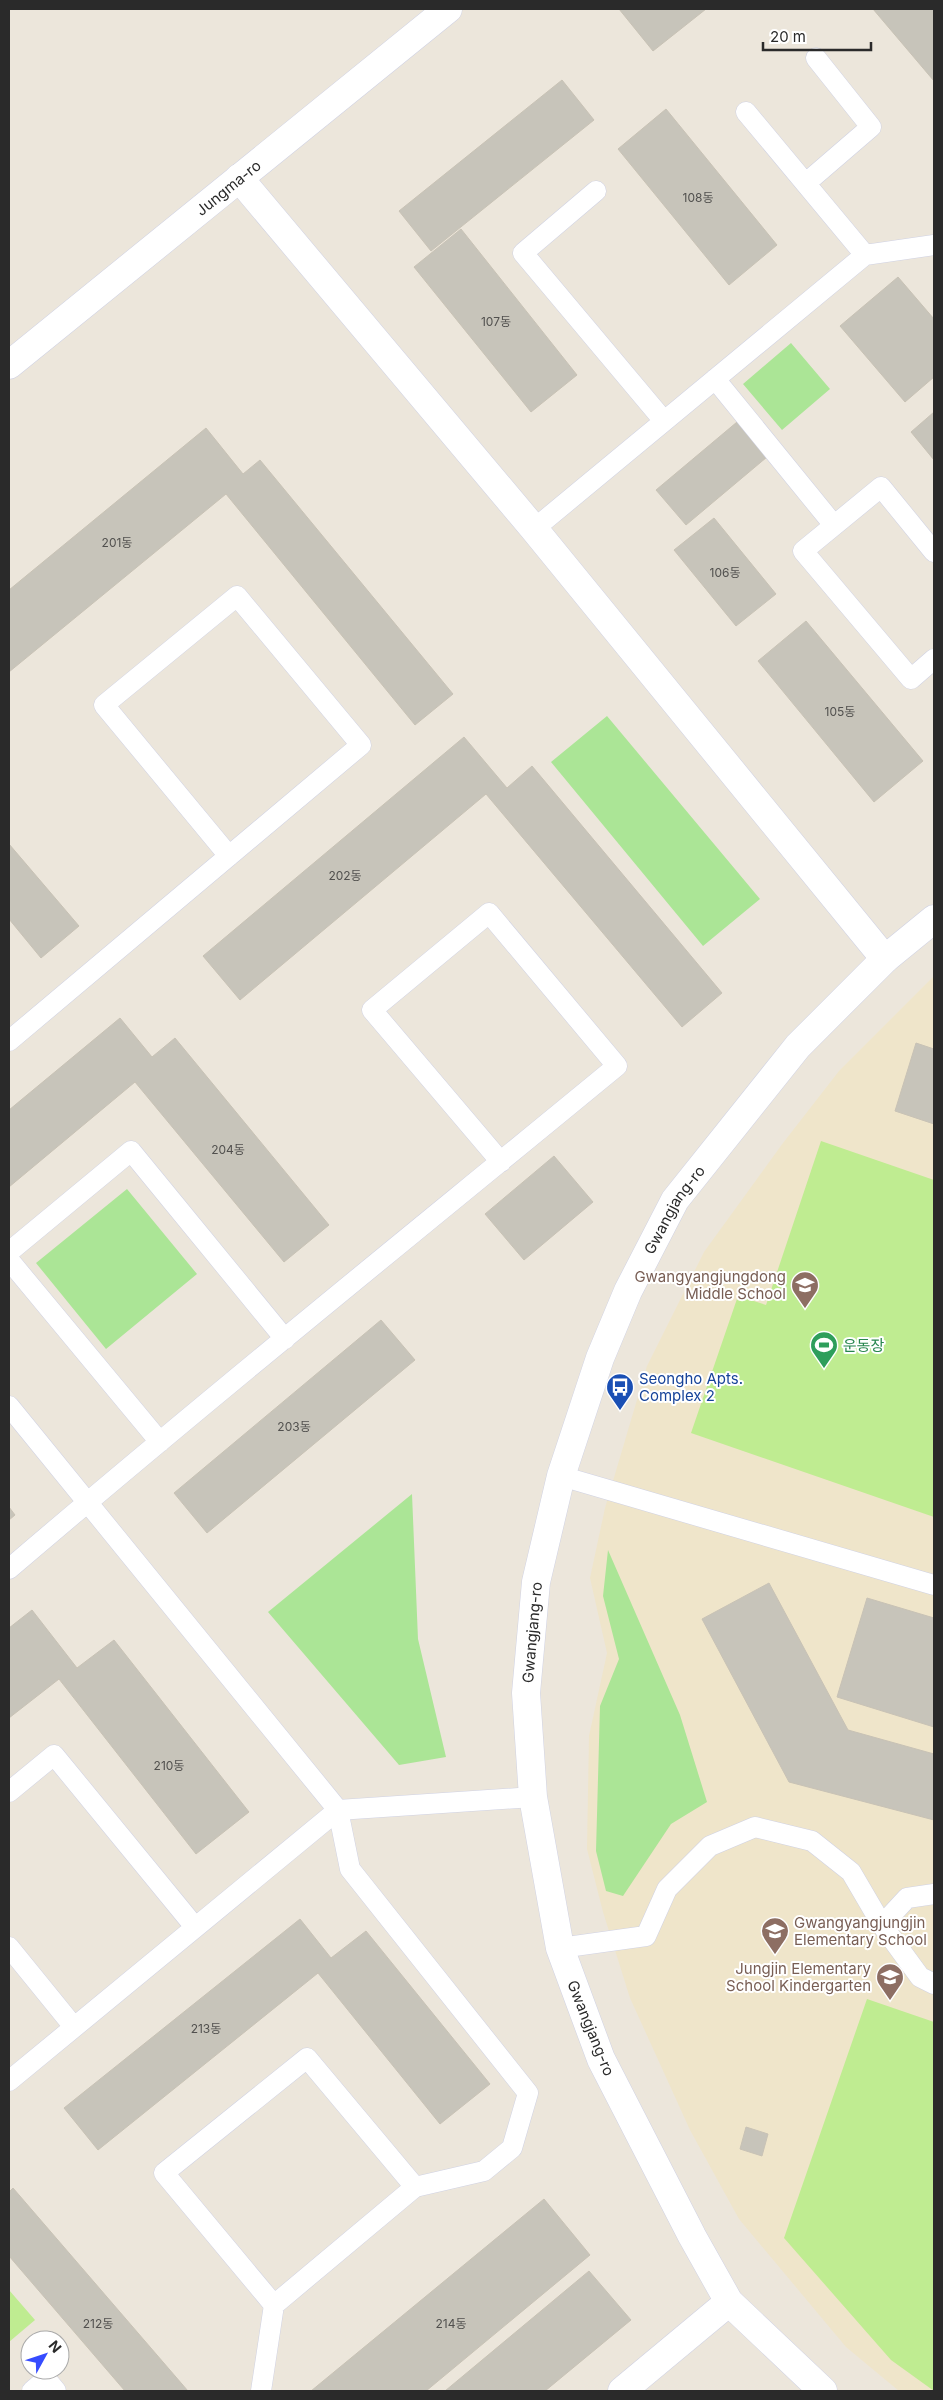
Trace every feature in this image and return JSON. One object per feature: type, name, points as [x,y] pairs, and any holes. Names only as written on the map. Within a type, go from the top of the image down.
[{"type":"street","name":"Jungma-ro","points":[[9,365],[448,9]]},
{"type":"street","points":[[239,178],[534,529],[885,960]]},
{"type":"street","name":"Gwangjang-ro","points":[[823,2391],[729,2302],[692,2236],[601,2059],[560,1948],[533,1797],[526,1693],[535,1591],[561,1476],[600,1358],[628,1291],[676,1200],[798,1046],[885,960],[934,920]]},
{"type":"street","points":[[622,2391],[729,2302]]},
{"type":"lane","points":[[806,183],[871,127],[816,58]]},
{"type":"lane","points":[[746,112],[865,255]]},
{"type":"lane","points":[[596,191],[523,254],[664,421]]},
{"type":"lane","points":[[534,529],[865,255],[934,245]]},
{"type":"lane","points":[[715,379],[834,524]]},
{"type":"lane","points":[[934,552],[880,487],[803,551],[911,679],[934,659]]},
{"type":"lane","points":[[12,1031],[229,856],[361,745],[237,596],[104,705],[229,856]]},
{"type":"lane","points":[[9,1569],[87,1502],[501,1162],[617,1066],[489,914],[372,1010],[501,1162]]},
{"type":"lane","points":[[9,1252],[131,1151],[285,1339]]},
{"type":"lane","points":[[9,1260],[160,1442]]},
{"type":"lane","points":[[9,1406],[338,1810],[350,1869],[528,2093],[512,2148],[484,2171],[415,2187],[274,2305],[261,2391]]},
{"type":"lane","points":[[561,1476],[934,1584]]},
{"type":"lane","points":[[9,1792],[54,1754],[196,1927]]},
{"type":"lane","points":[[9,2081],[338,1810],[533,1797]]},
{"type":"lane","points":[[560,1948],[646,1936],[667,1889],[710,1846],[755,1827],[812,1841],[851,1872],[882,1925],[920,1977],[934,1984]]},
{"type":"lane","points":[[882,1925],[907,1898],[934,1894]]},
{"type":"lane","points":[[9,1947],[74,2027]]},
{"type":"lane","points":[[274,2305],[164,2173],[307,2058],[415,2187]]},
{"type":"lane","points":[[32,2391],[46,2379],[56,2391]]},
{"type":"shaded area","name":"Gwangyangjungjin Elementary School","points":[[934,976],[934,2391],[899,2391],[846,2347],[739,2219],[690,2130],[630,1998],[603,1912],[587,1849],[589,1736],[607,1653],[590,1578],[605,1508],[647,1366],[704,1252],[783,1143],[839,1071]]},
{"type":"green space","points":[[791,343],[830,389],[782,430],[743,384]]},
{"type":"green space","points":[[607,716],[760,899],[703,946],[551,762]]},
{"type":"green space","name":"운동장","points":[[821,1141],[934,1180],[934,1517],[691,1433],[738,1296],[766,1305]]},
{"type":"green space","points":[[127,1189],[197,1274],[106,1349],[36,1263]]},
{"type":"green space","points":[[412,1494],[418,1639],[446,1757],[399,1765],[268,1612]]},
{"type":"green space","points":[[608,1550],[680,1715],[707,1802],[671,1824],[623,1896],[606,1891],[596,1851],[600,1706],[619,1659],[603,1596]]},
{"type":"green space","points":[[867,1999],[934,2022],[934,2391],[891,2360],[784,2238]]},
{"type":"green space","points":[[9,2290],[35,2320],[23,2330],[20,2330],[20,2333],[9,2342]]},
{"type":"building","points":[[619,9],[706,9],[653,51]]},
{"type":"building","points":[[873,9],[934,9],[934,81]]},
{"type":"building","points":[[562,80],[594,120],[431,251],[399,211]]},
{"type":"building","points":[[666,109],[777,245],[729,285],[618,149]]},
{"type":"building","points":[[461,229],[577,375],[531,412],[414,267]]},
{"type":"building","points":[[898,277],[934,319],[934,377],[905,402],[840,326]]},
{"type":"building","points":[[934,412],[934,460],[911,432]]},
{"type":"building","points":[[737,422],[767,457],[686,525],[656,490]]},
{"type":"building","points":[[206,428],[243,474],[260,460],[453,694],[415,725],[226,494],[9,672],[9,590]]},
{"type":"building","points":[[714,518],[776,594],[736,626],[674,550]]},
{"type":"building","points":[[806,621],[923,761],[874,802],[758,661]]},
{"type":"building","points":[[464,737],[507,788],[532,766],[722,993],[682,1027],[486,794],[240,1000],[203,956]]},
{"type":"building","points":[[9,844],[79,926],[41,958],[9,919]]},
{"type":"building","points":[[120,1018],[152,1057],[175,1038],[329,1225],[284,1262],[135,1082],[9,1187],[9,1110]]},
{"type":"building","points":[[916,1043],[934,1049],[934,1124],[895,1111]]},
{"type":"building","points":[[554,1156],[593,1202],[524,1260],[485,1214]]},
{"type":"building","points":[[381,1320],[415,1360],[207,1533],[174,1493]]},
{"type":"building","points":[[9,1507],[15,1515],[9,1520]]},
{"type":"building","points":[[769,1583],[848,1730],[934,1754],[934,1820],[789,1782],[702,1619]]},
{"type":"building","points":[[867,1598],[934,1618],[934,1727],[837,1697]]},
{"type":"building","points":[[32,1610],[77,1668],[114,1640],[249,1812],[196,1854],[59,1679],[9,1718],[9,1628]]},
{"type":"building","points":[[300,1919],[331,1958],[366,1931],[490,2084],[440,2124],[318,1973],[98,2150],[64,2108]]},
{"type":"building","points":[[746,2127],[768,2134],[762,2156],[740,2149]]},
{"type":"building","points":[[13,2188],[188,2391],[125,2391],[9,2256],[9,2192]]},
{"type":"building","points":[[544,2199],[590,2255],[426,2391],[311,2391]]},
{"type":"building","points":[[589,2271],[631,2320],[545,2391],[445,2391]]},
{"type":"place","name":"Gwangyangjungdong Middle School","points":[[805,1309]]},
{"type":"place","name":"운동장","points":[[824,1369]]},
{"type":"place","name":"Seongho Apts. Complex 2","points":[[620,1411]]},
{"type":"place","name":"Gwangyangjungjin Elementary School","points":[[775,1955]]},
{"type":"place","name":"Jungjin Elementary School Kindergarten","points":[[890,2001]]}]
